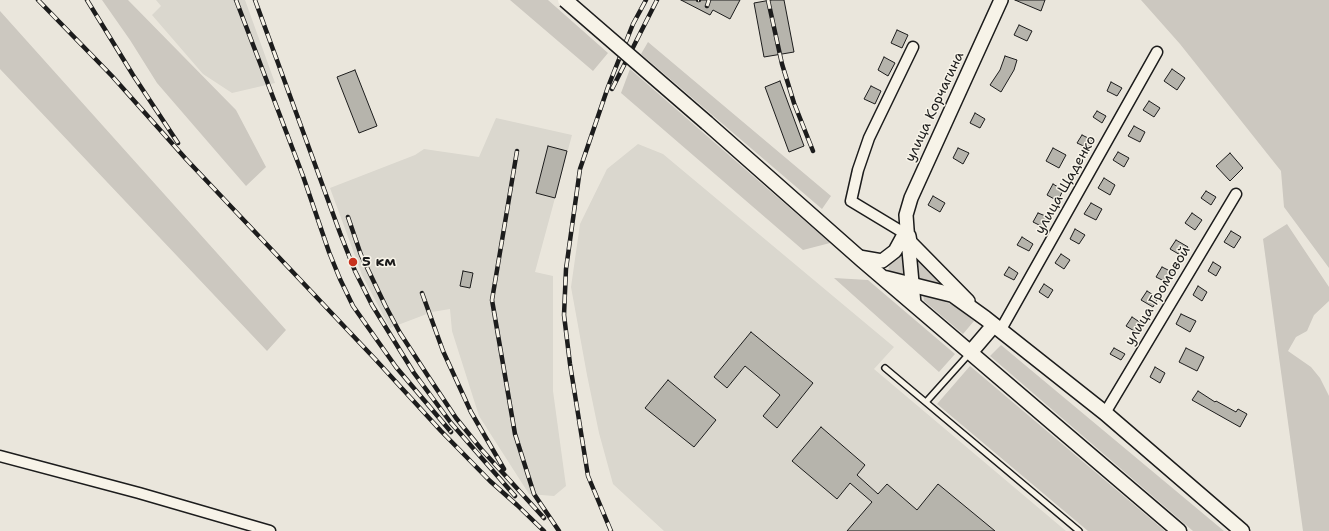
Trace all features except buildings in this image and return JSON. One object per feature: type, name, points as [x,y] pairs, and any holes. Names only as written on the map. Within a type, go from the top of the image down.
[{"type":"main road","points":[[565,0],[883,278],[1179,531]]},
{"type":"main road","points":[[883,278],[953,295],[1105,413],[1242,531]]},
{"type":"main road","points":[[970,353],[993,325]]},
{"type":"street","name":"улица Корчагина","points":[[905,231],[906,215],[911,198],[1001,0]]},
{"type":"street","points":[[913,47],[869,138],[858,170],[851,200],[905,231],[910,242],[993,325]]},
{"type":"street","name":"улица Щаденко","points":[[993,325],[1157,52]]},
{"type":"street","name":"улица Громовой","points":[[1105,413],[1236,194]]},
{"type":"street","points":[[859,257],[882,261],[894,251],[905,231]]},
{"type":"street","points":[[905,231],[914,304]]},
{"type":"street","points":[[0,456],[139,493],[270,531]]},
{"type":"lane","points":[[926,402],[970,353]]},
{"type":"lane","points":[[885,368],[1079,531]]},
{"type":"shaded area","points":[[102,0],[128,0],[236,110],[266,167],[246,186],[157,83],[130,40]]},
{"type":"shaded area","points":[[156,0],[245,0],[275,83],[232,93],[203,74],[152,15],[161,6]]},
{"type":"shaded area","points":[[510,0],[548,0],[608,53],[593,71]]},
{"type":"shaded area","points":[[1141,0],[1329,0],[1329,268],[1284,207],[1281,171],[1180,44]]},
{"type":"shaded area","points":[[0,11],[286,330],[267,351],[0,69]]},
{"type":"shaded area","points":[[648,42],[831,196],[822,209],[641,54]]},
{"type":"shaded area","points":[[630,69],[830,243],[803,250],[621,93]]},
{"type":"shaded area","points":[[496,118],[572,135],[535,272],[553,276],[553,391],[566,486],[554,496],[529,494],[479,416],[452,331],[450,309],[432,312],[390,328],[362,275],[330,188],[415,155],[424,149],[479,157]]},
{"type":"shaded area","points":[[638,144],[663,154],[894,347],[874,369],[1066,531],[664,531],[613,484],[599,433],[571,287],[580,224],[607,169]]},
{"type":"shaded area","points":[[1287,224],[1329,287],[1329,301],[1314,315],[1307,331],[1296,337],[1288,351],[1311,367],[1320,378],[1329,396],[1329,531],[1303,531],[1278,350],[1263,239]]},
{"type":"shaded area","points":[[903,253],[903,276],[888,272],[889,265]]},
{"type":"shaded area","points":[[918,258],[949,289],[918,280]]},
{"type":"shaded area","points":[[834,278],[868,280],[955,354],[939,372]]},
{"type":"shaded area","points":[[923,293],[955,306],[974,321],[963,334],[924,301]]},
{"type":"shaded area","points":[[1001,345],[1224,531],[1193,531],[990,356]]},
{"type":"shaded area","points":[[970,366],[1165,531],[1088,531],[937,404]]},
{"type":"railway","points":[[38,0],[112,76],[186,159],[441,431],[490,481],[544,531]]},
{"type":"railway","points":[[87,0],[133,75],[178,143]]},
{"type":"railway","points":[[236,0],[303,176],[329,252],[353,306],[396,367],[451,432]]},
{"type":"railway","points":[[255,0],[340,233],[355,271],[372,305],[414,373],[451,423],[515,496]]},
{"type":"railway","points":[[611,531],[588,476],[570,364],[564,315],[566,269],[580,169],[608,87],[633,24],[646,0]]},
{"type":"railway","points":[[612,89],[657,0]]},
{"type":"railway","points":[[707,6],[709,0]]},
{"type":"railway","points":[[768,0],[782,64],[794,103],[813,151]]},
{"type":"railway","points":[[517,151],[492,300],[515,434],[534,494],[559,531]]},
{"type":"railway","points":[[348,217],[361,255],[400,333],[456,418],[482,450],[544,518]]},
{"type":"railway","points":[[422,293],[443,351],[471,412],[504,469]]},
{"type":"place","name":"5 км","points":[[353,262]]}]
